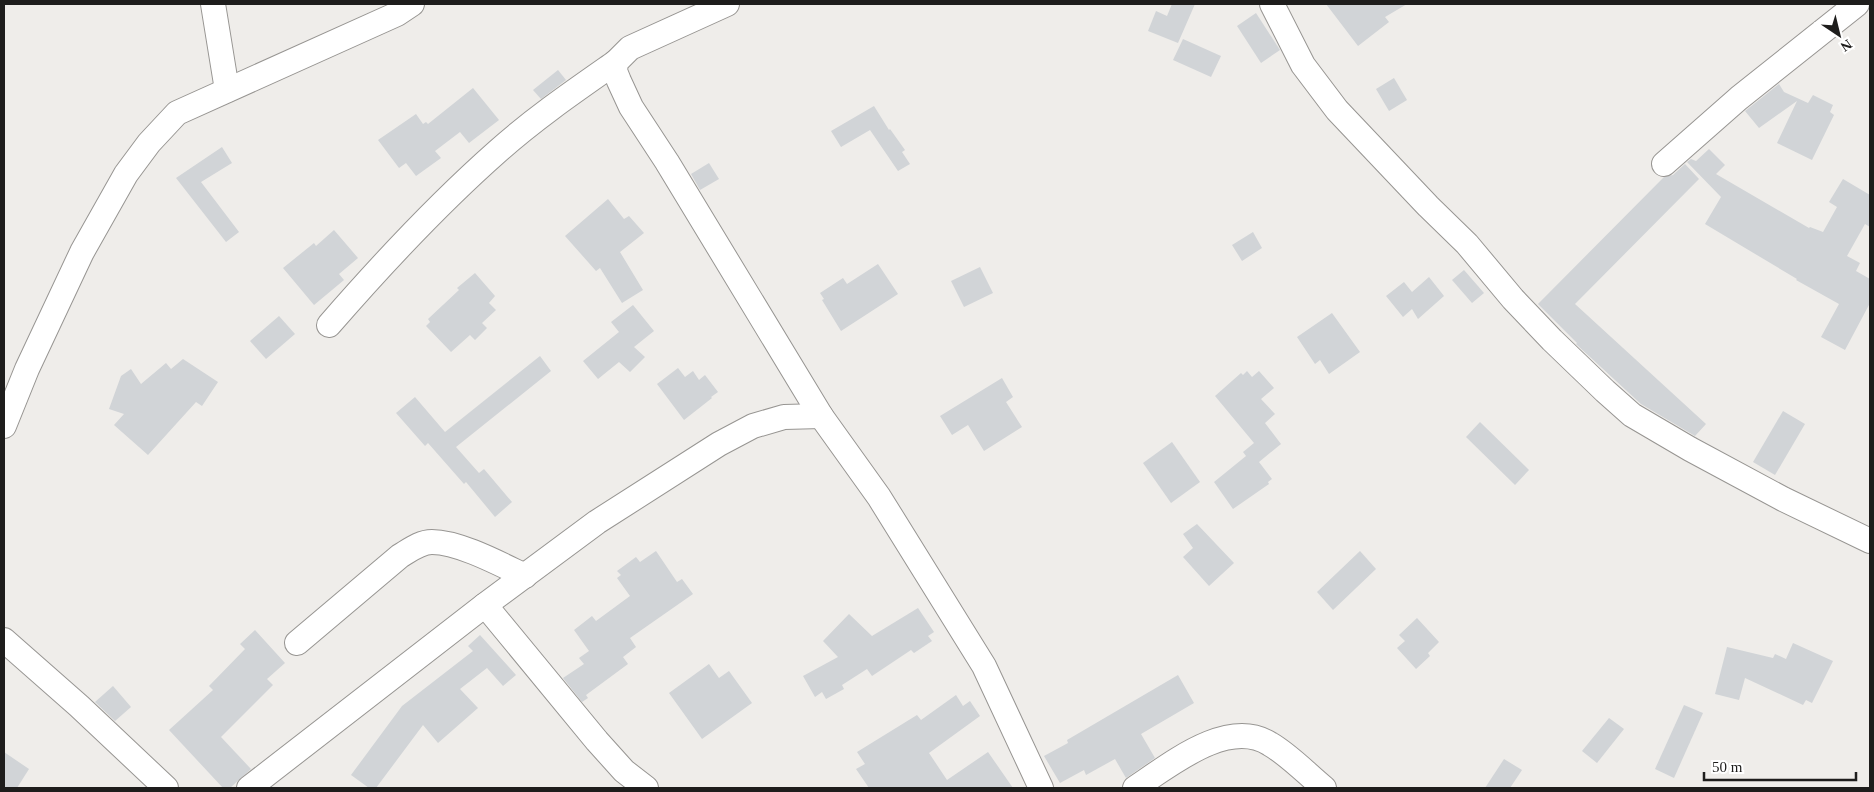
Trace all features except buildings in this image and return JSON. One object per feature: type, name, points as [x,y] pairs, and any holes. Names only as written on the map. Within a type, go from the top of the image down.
[{"type":"street","points":[[214,4],[227,90]]},
{"type":"street","points":[[4,426],[27,369],[82,252],[126,174],[149,143],[178,113],[397,14],[412,4]]},
{"type":"street","points":[[329,324],[374,274],[498,151],[551,108],[616,62],[630,48],[728,4]]},
{"type":"street","points":[[1272,4],[1303,65],[1337,110],[1428,206],[1467,244],[1513,299],[1552,340],[1632,415],[1690,449],[1783,499],[1870,541]]},
{"type":"street","points":[[1664,164],[1739,98],[1857,4]]},
{"type":"street","points":[[616,62],[615,70],[631,107],[667,162],[821,416],[879,497],[984,666],[1041,788]]},
{"type":"street","points":[[249,788],[485,605],[597,522],[719,444],[753,426],[784,418],[821,416]]},
{"type":"street","points":[[297,643],[400,556],[416,546],[432,542],[452,545],[487,558],[525,576]]},
{"type":"street","points":[[485,605],[597,741],[624,771],[646,788]]},
{"type":"street","points":[[4,640],[79,706],[166,788]]},
{"type":"street","points":[[1135,788],[1182,756],[1225,738],[1247,735],[1270,743],[1324,788]]}]
